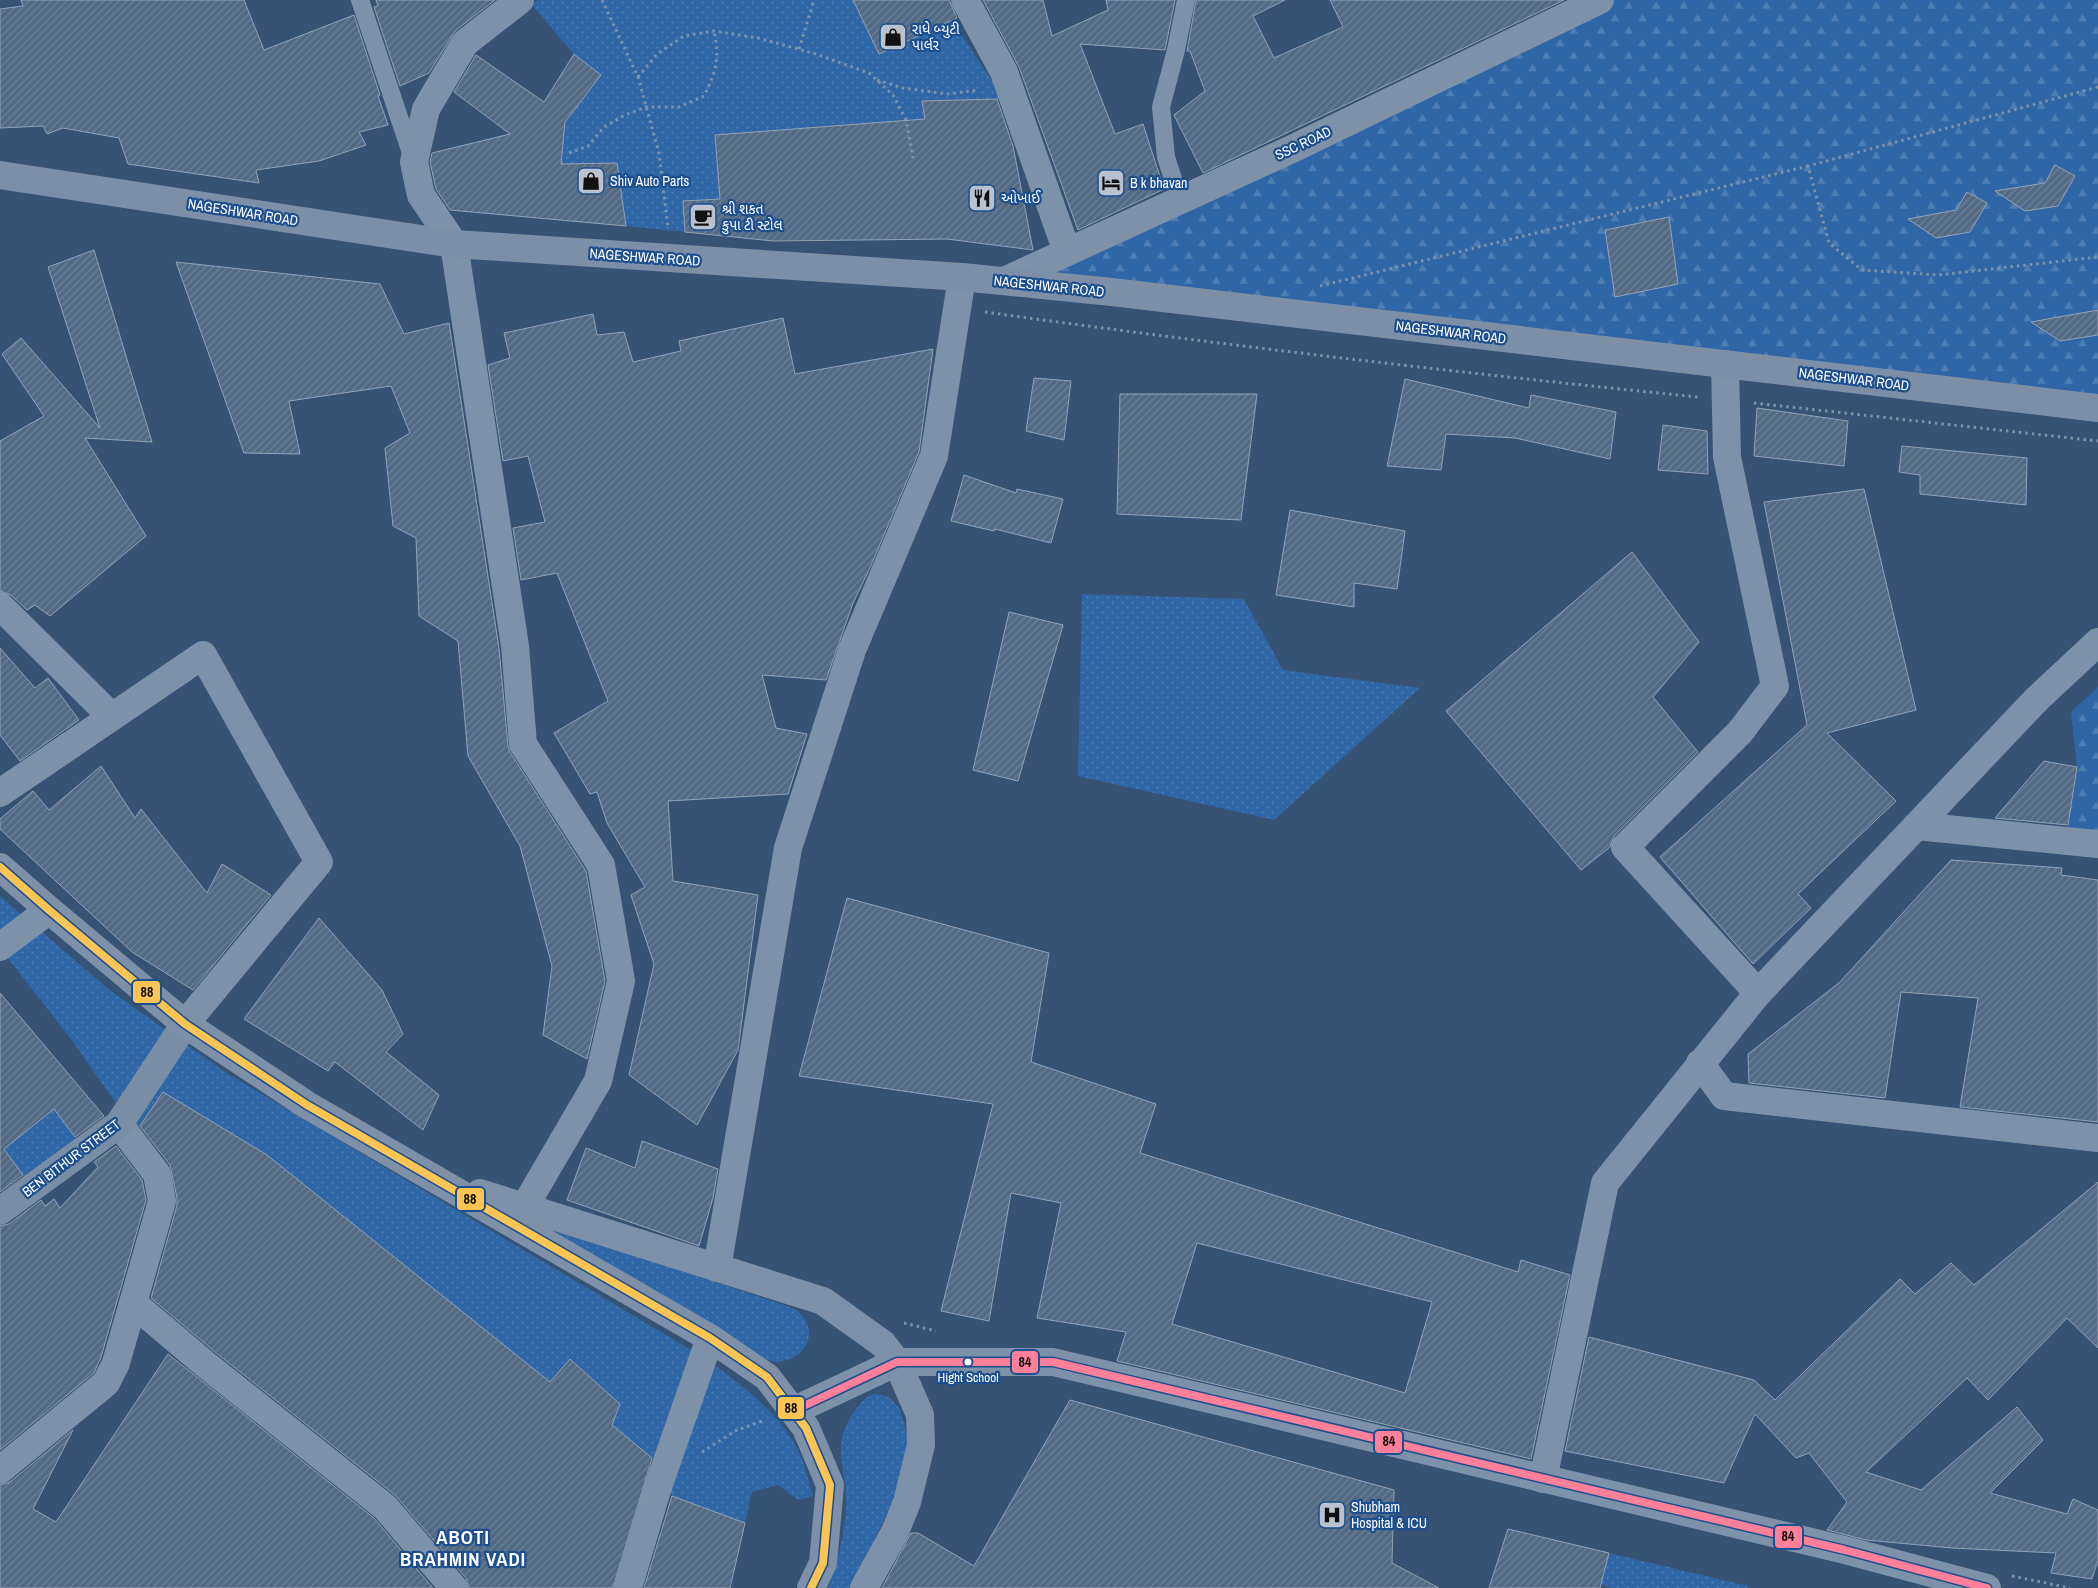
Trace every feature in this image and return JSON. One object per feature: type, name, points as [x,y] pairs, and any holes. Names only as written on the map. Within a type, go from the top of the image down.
[{"type":"highway","points":[[0,867],[185,1024],[307,1106],[710,1338],[767,1377],[806,1428],[830,1485],[823,1563],[811,1588]]},
{"type":"highway","points":[[440,1182],[525,1206],[823,1300],[883,1344],[897,1362],[920,1415],[921,1444],[907,1502],[895,1532],[864,1588]]},
{"type":"main road","name":"NAGESHWAR ROAD","points":[[0,175],[454,244],[962,276],[2098,408]]},
{"type":"main road","name":"BEN BITHUR STREET","points":[[0,1211],[120,1124],[185,1024]]},
{"type":"street","points":[[520,0],[465,42],[426,109],[414,162],[422,194],[454,244],[515,646],[523,744],[600,865],[620,981],[598,1081],[525,1206]]},
{"type":"street","points":[[965,0],[1004,72],[1067,252]]},
{"type":"street","name":"SSC ROAD","points":[[1004,281],[1301,144],[1600,0]]},
{"type":"street","points":[[717,1268],[788,848],[852,650],[934,456],[962,276]]},
{"type":"street","points":[[1725,364],[1727,456],[1775,686],[1740,732],[1625,847],[1758,992]]},
{"type":"street","points":[[0,606],[112,717]]},
{"type":"street","points":[[1544,1479],[1605,1183],[1758,992],[2037,698],[2098,642]]},
{"type":"street","points":[[0,792],[203,655],[319,862],[185,1024]]},
{"type":"street","points":[[1916,826],[2098,844]]},
{"type":"street","points":[[0,947],[49,910]]},
{"type":"street","points":[[1700,1063],[1724,1096],[2098,1138]]},
{"type":"street","points":[[0,1470],[106,1382],[116,1363],[162,1201],[157,1174],[120,1124]]},
{"type":"street","points":[[133,1303],[205,1364],[385,1507],[454,1588]]},
{"type":"street","points":[[628,1588],[657,1490],[710,1338]]},
{"type":"street","points":[[793,1412],[897,1362],[1053,1362],[1992,1585]]},
{"type":"lane","points":[[360,0],[414,162]]},
{"type":"lane","points":[[1180,200],[1166,157],[1160,107],[1176,50],[1186,0]]},
{"type":"path","points":[[602,0],[638,76],[659,153],[668,231]]},
{"type":"path","points":[[799,49],[814,0]]},
{"type":"path","points":[[638,76],[657,54],[684,36],[714,31],[758,38],[799,49],[869,73],[893,96],[906,120],[913,158]]},
{"type":"path","points":[[569,153],[588,146],[604,127],[646,106],[680,107],[704,96],[715,72],[718,49],[714,31]]},
{"type":"path","points":[[876,80],[903,88],[947,94],[982,89],[994,84],[1004,72]]},
{"type":"path","points":[[1317,286],[1808,166],[2098,86]]},
{"type":"path","points":[[1808,166],[1829,243],[1862,270],[1938,275],[2098,257]]},
{"type":"path","points":[[957,308],[1155,335],[1572,384],[2098,442]]},
{"type":"path","points":[[896,1320],[941,1332]]},
{"type":"path","points":[[696,1456],[735,1431],[767,1419]]},
{"type":"path","points":[[1992,1585],[2070,1588]]},
{"type":"green space","points":[[538,0],[853,0],[879,54],[952,20],[1004,99],[922,101],[932,157],[886,122],[716,135],[720,199],[683,201],[685,232],[626,226],[617,163],[561,164],[548,145],[601,75],[574,54],[531,4]]},
{"type":"green space","points":[[1596,0],[2098,0],[2098,408],[1004,281]]},
{"type":"green space","points":[[1082,594],[1244,599],[1283,670],[1420,688],[1274,820],[1078,776]]},
{"type":"green space","points":[[2098,687],[2098,838],[2067,834],[2077,767],[2071,712]]},
{"type":"green space","points":[[0,896],[111,991],[225,1072],[703,1357],[755,1397],[778,1421],[797,1448],[813,1496],[798,1500],[778,1485],[752,1492],[745,1523],[657,1490],[664,1469],[612,1425],[620,1404],[571,1359],[550,1382],[267,1155],[163,1092],[136,1132],[71,1039],[0,948]]},
{"type":"green space","points":[[54,1109],[81,1146],[27,1181],[4,1149]]},
{"type":"green space","points":[[513,1214],[787,1306],[798,1311],[805,1319],[809,1336],[807,1344],[795,1357],[773,1362]]},
{"type":"green space","points":[[873,1394],[880,1394],[890,1398],[900,1409],[909,1443],[899,1486],[854,1588],[828,1588],[840,1549],[846,1509],[845,1483],[841,1460],[842,1437],[846,1425],[860,1403]]},
{"type":"green space","points":[[1609,1553],[1748,1586],[1747,1588],[1610,1588],[1601,1584]]},
{"type":"building","points":[[21,0],[244,0],[264,50],[354,15],[388,125],[359,132],[366,145],[319,161],[256,170],[259,183],[128,164],[119,138],[63,128],[47,134],[43,126],[0,128],[0,9],[23,6]]},
{"type":"building","points":[[376,0],[495,0],[455,31],[429,73],[400,86],[374,7],[378,6]]},
{"type":"building","name":"રાધે બ્યુટી પાર્લર","points":[[853,0],[949,0],[957,18],[879,54]]},
{"type":"building","points":[[983,0],[1043,0],[1052,36],[1108,10],[1106,0],[1175,0],[1165,50],[1080,44],[1115,134],[1143,124],[1164,189],[1078,230],[1019,67]]},
{"type":"building","points":[[1196,0],[1285,0],[1253,16],[1274,58],[1343,27],[1330,0],[1564,0],[1203,173],[1174,115],[1205,91],[1190,51],[1187,51]]},
{"type":"building","points":[[574,54],[601,75],[565,122],[561,164],[617,163],[626,226],[450,210],[436,189],[430,162],[432,153],[510,134],[454,92],[476,55],[544,102]]},
{"type":"building","points":[[997,99],[1013,146],[1033,250],[947,239],[773,241],[685,232],[683,201],[720,199],[715,135],[925,119],[922,101]]},
{"type":"building","points":[[2055,165],[2075,176],[2058,206],[2025,211],[1995,191],[2045,183]]},
{"type":"building","points":[[1967,192],[1987,203],[1970,232],[1936,238],[1908,219],[1956,210]]},
{"type":"building","points":[[1669,217],[1678,284],[1615,297],[1605,230]]},
{"type":"building","points":[[94,250],[152,442],[85,438],[146,536],[50,616],[35,605],[27,610],[11,595],[0,591],[0,441],[44,416],[2,354],[21,338],[100,428],[48,267]]},
{"type":"building","points":[[176,262],[380,284],[404,334],[449,323],[499,648],[508,746],[586,871],[605,981],[587,1059],[543,1035],[552,966],[520,846],[468,756],[458,641],[419,616],[416,538],[393,526],[385,448],[410,433],[391,386],[289,401],[300,454],[244,453]]},
{"type":"building","points":[[2098,310],[2098,335],[2060,341],[2031,322]]},
{"type":"building","points":[[593,314],[597,335],[624,332],[633,362],[681,351],[679,341],[783,318],[795,374],[933,349],[919,452],[870,568],[853,603],[826,680],[762,675],[776,728],[807,734],[788,794],[668,801],[673,881],[758,895],[738,1050],[697,1125],[629,1075],[654,964],[631,895],[645,887],[607,823],[597,792],[590,794],[554,733],[608,701],[557,573],[521,580],[513,528],[545,522],[528,456],[503,461],[488,365],[510,358],[504,333]]},
{"type":"building","points":[[1034,378],[1071,381],[1064,440],[1026,431]]},
{"type":"building","points":[[1405,379],[1529,408],[1531,395],[1616,412],[1610,459],[1515,438],[1446,434],[1441,470],[1387,466]]},
{"type":"building","points":[[1120,394],[1257,394],[1241,520],[1117,514]]},
{"type":"building","points":[[1757,408],[1848,421],[1844,466],[1754,456]]},
{"type":"building","points":[[1663,425],[1707,431],[1708,474],[1658,470]]},
{"type":"building","points":[[1902,446],[2027,458],[2026,505],[1920,494],[1920,475],[1899,472]]},
{"type":"building","points":[[964,475],[1016,493],[1017,489],[1063,499],[1051,543],[995,529],[994,531],[951,521]]},
{"type":"building","points":[[1864,489],[1916,710],[1827,733],[1896,801],[1798,894],[1811,908],[1753,964],[1660,857],[1807,725],[1764,502]]},
{"type":"building","points":[[1290,510],[1405,531],[1397,589],[1354,583],[1354,607],[1276,595]]},
{"type":"building","points":[[1632,552],[1699,642],[1653,697],[1698,752],[1614,836],[1610,847],[1581,870],[1446,711]]},
{"type":"building","points":[[1009,612],[1063,625],[1018,781],[973,770]]},
{"type":"building","points":[[0,648],[35,688],[48,678],[79,720],[20,761],[0,735]]},
{"type":"building","points":[[2044,761],[2077,767],[2068,825],[1995,818]]},
{"type":"building","points":[[101,766],[135,818],[141,809],[207,893],[222,864],[271,895],[193,990],[132,952],[0,829],[0,819],[33,791],[49,810]]},
{"type":"building","points":[[1951,860],[2062,868],[2061,875],[2098,880],[2098,1122],[1960,1107],[1978,998],[1901,992],[1885,1098],[1749,1083],[1748,1054],[1840,982]]},
{"type":"building","points":[[847,898],[1049,953],[1031,1062],[1156,1104],[1140,1153],[1518,1272],[1521,1260],[1570,1275],[1531,1459],[1117,1361],[1126,1332],[1037,1318],[1061,1203],[1011,1193],[989,1321],[941,1311],[993,1104],[799,1076]],"holes":[[[1197,1243],[1432,1302],[1405,1393],[1172,1324]]]},
{"type":"building","points":[[319,918],[382,990],[403,1034],[386,1052],[439,1095],[423,1130],[335,1062],[328,1071],[244,1019]]},
{"type":"building","points":[[0,993],[104,1116],[75,1137],[54,1109],[4,1149],[23,1175],[0,1192]]},
{"type":"building","points":[[163,1092],[267,1155],[550,1382],[570,1359],[620,1404],[612,1425],[652,1458],[613,1588],[469,1588],[466,1578],[395,1495],[215,1352],[151,1298],[177,1205],[177,1198],[170,1165],[140,1126]]},
{"type":"building","points":[[642,1141],[718,1169],[713,1198],[699,1246],[567,1200],[586,1148],[635,1168]]},
{"type":"building","points":[[116,1146],[142,1180],[146,1200],[101,1357],[94,1373],[0,1450],[0,1226],[9,1224],[41,1200],[45,1206],[54,1199],[60,1208],[98,1167],[94,1162]]},
{"type":"building","points":[[2098,1182],[2098,1348],[2067,1318],[1988,1400],[1967,1378],[1866,1472],[1921,1490],[2017,1407],[2043,1440],[1990,1493],[2067,1514],[2073,1499],[2098,1510],[2098,1560],[2092,1579],[2051,1573],[2056,1553],[1952,1548],[1866,1540],[1827,1530],[1847,1502],[1809,1453],[1796,1458],[1755,1414],[1724,1483],[1565,1451],[1589,1337],[1754,1380],[1775,1400],[1900,1279],[1915,1294],[1951,1263],[1974,1285]]},
{"type":"building","points":[[168,1354],[374,1518],[433,1588],[0,1588],[0,1485],[10,1482],[73,1430],[33,1509],[56,1522]]},
{"type":"building","points":[[1070,1400],[1394,1490],[1392,1563],[1439,1588],[882,1588],[911,1533],[918,1533],[974,1566]]},
{"type":"building","points":[[672,1496],[745,1523],[730,1588],[644,1588]]},
{"type":"building","points":[[1508,1529],[1609,1553],[1600,1588],[1489,1588]]},
{"type":"transit line","name":"88","points":[[0,867],[185,1024],[307,1105],[710,1338],[767,1377],[806,1428],[830,1485],[823,1563],[811,1588]]},
{"type":"transit line","name":"84","points":[[793,1411],[897,1362],[1053,1362],[1845,1550],[1987,1588]]},
{"type":"place","name":"રાધે બ્યુટી પાર્લર","points":[[893,37]]},
{"type":"place","name":"Shiv Auto Parts","points":[[591,181]]},
{"type":"place","name":"B k bhavan","points":[[1111,183]]},
{"type":"place","name":"ઓખાઈ","points":[[982,198]]},
{"type":"place","name":"શ્રી શકત કુપા ટી સ્ટોલ","points":[[703,217]]},
{"type":"place","name":"Hight School","points":[[968,1362]]},
{"type":"place","name":"Shubham Hospital & ICU","points":[[1332,1515]]},
{"type":"district","name":"ABOTI BRAHMIN VADI","points":[[463,1548]]}]
